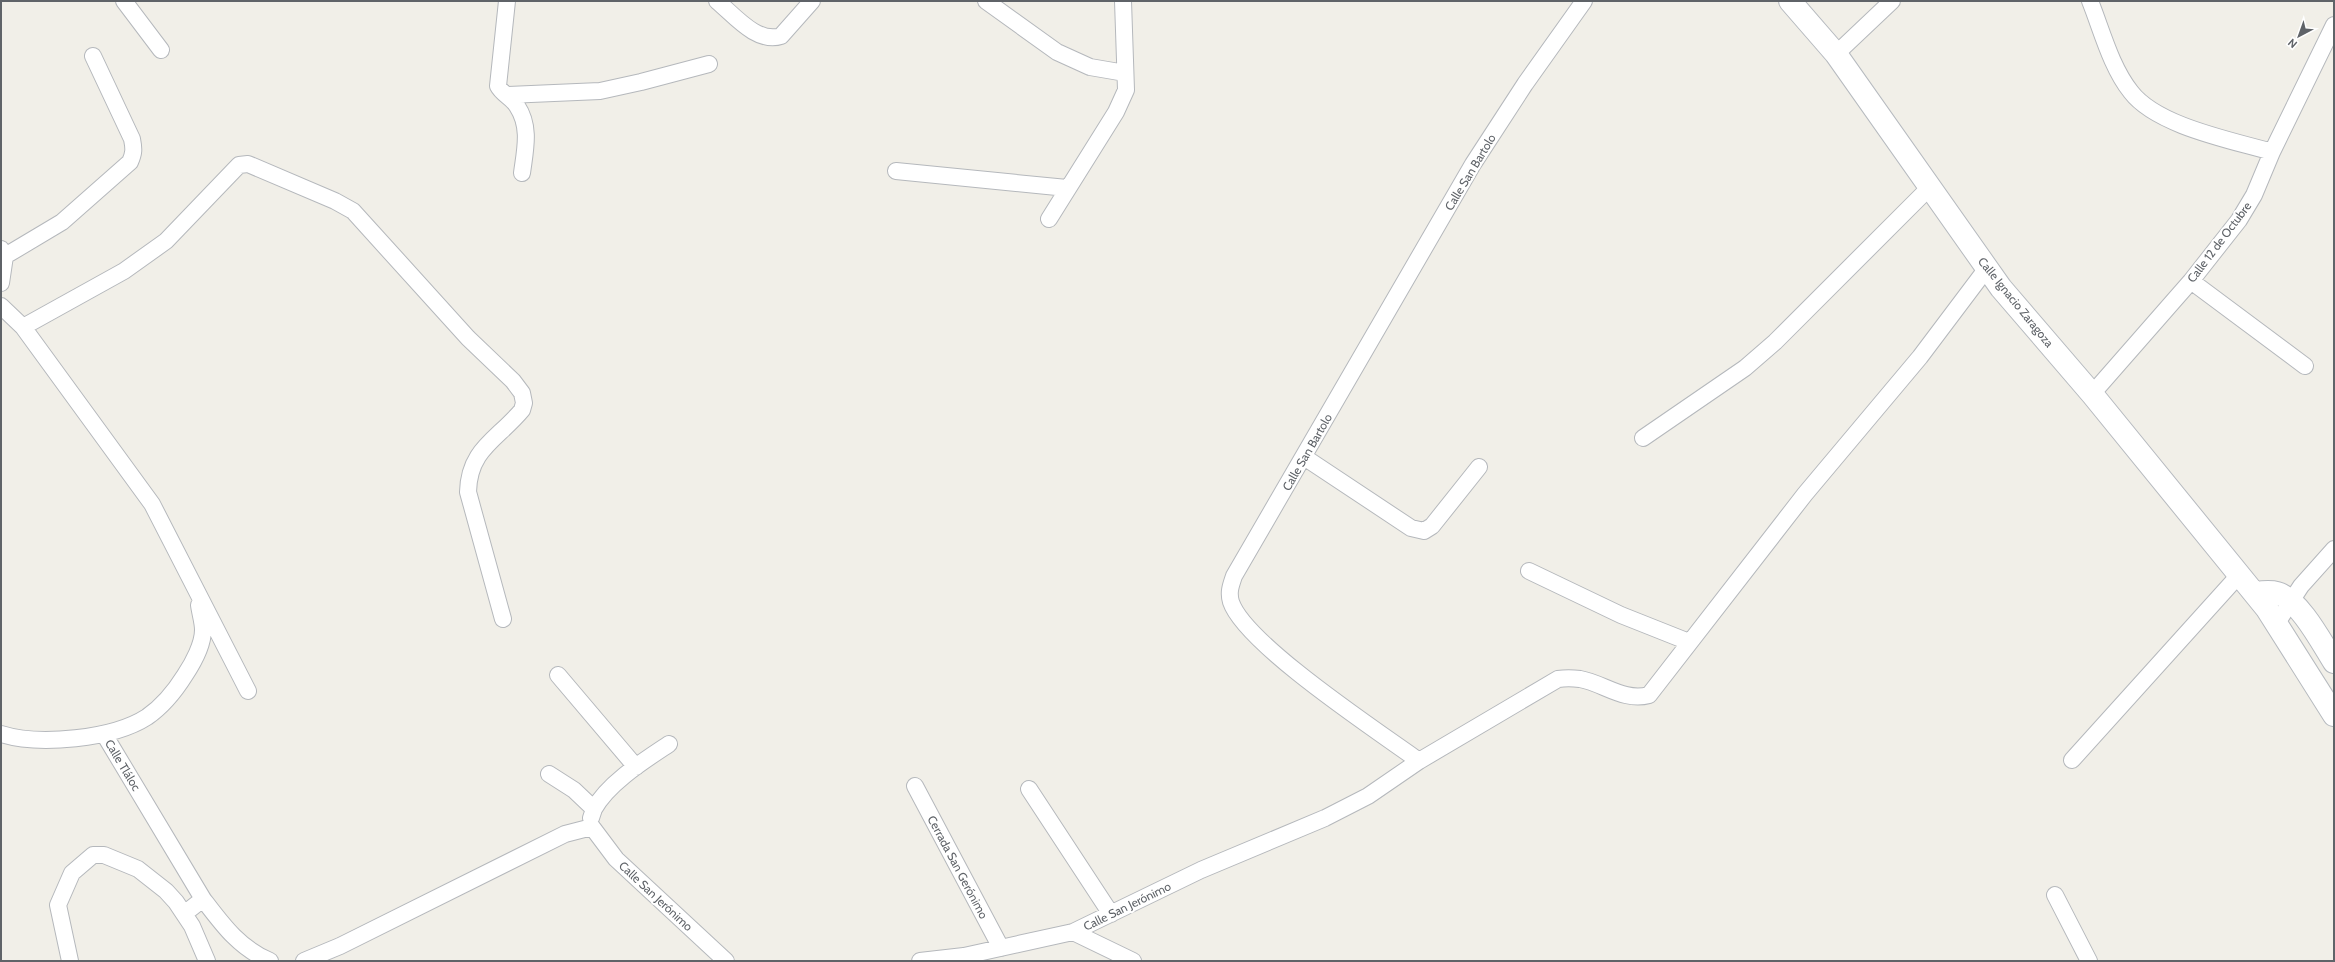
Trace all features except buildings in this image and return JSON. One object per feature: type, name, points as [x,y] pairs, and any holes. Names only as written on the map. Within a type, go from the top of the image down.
[{"type":"street","points":[[124,1],[161,50]]},
{"type":"street","points":[[507,1],[498,81],[501,91],[507,95],[523,116],[527,130],[522,173]]},
{"type":"street","points":[[717,1],[757,34],[765,38],[775,38],[781,36],[812,1]]},
{"type":"street","points":[[986,1],[1067,57],[1090,67],[1125,73]]},
{"type":"street","points":[[1049,219],[1121,103],[1126,90],[1123,1]]},
{"type":"street","name":"Calle San Bartolo","points":[[1419,761],[1312,683],[1252,632],[1231,603],[1229,592],[1234,576],[1304,458],[1473,164],[1525,84],[1584,1]]},
{"type":"street","name":"Calle Ignacio Zaragoza","points":[[1790,1],[1836,54],[2002,288],[2092,394],[2255,593],[2277,623],[2334,715]]},
{"type":"street","points":[[1836,54],[1892,1]]},
{"type":"street","points":[[2090,1],[2119,73],[2131,92],[2144,106],[2182,125],[2272,152]]},
{"type":"street","name":"Calle 12 de Octubre","points":[[2092,394],[2191,281],[2243,214],[2254,195],[2272,152],[2334,24]]},
{"type":"street","points":[[1,283],[3,253],[62,222],[130,162],[133,155],[134,149],[132,139],[93,56]]},
{"type":"street","points":[[507,95],[600,91],[642,82],[709,64]]},
{"type":"street","points":[[23,327],[124,271],[166,241],[239,165],[248,164],[335,200],[353,211],[468,338],[514,381],[522,393],[524,403],[522,410],[479,453],[472,465],[469,477],[468,492],[503,619]]},
{"type":"street","points":[[896,171],[1067,188]]},
{"type":"street","points":[[1643,438],[1745,368],[1776,342],[1931,186]]},
{"type":"street","points":[[1419,761],[1558,679],[1580,679],[1630,697],[1639,698],[1649,695],[1805,494],[1920,357],[1987,268]]},
{"type":"street","points":[[2191,281],[2305,366]]},
{"type":"street","points":[[1,306],[23,327],[152,504],[248,691]]},
{"type":"street","points":[[1304,458],[1411,528],[1424,531],[1432,526],[1479,467]]},
{"type":"street","points":[[2277,623],[2296,594],[2334,549]]},
{"type":"street","points":[[1529,571],[1621,615],[1689,642]]},
{"type":"street","points":[[2072,760],[2239,575]]},
{"type":"street","name":"Calle Tláloc","points":[[196,588],[203,630],[193,663],[172,696],[146,718],[104,734],[203,899],[234,938],[254,954],[270,961]]},
{"type":"street","points":[[2255,593],[2296,594]]},
{"type":"street","points":[[2296,594],[2308,621],[2334,662]]},
{"type":"street","points":[[558,675],[636,766]]},
{"type":"street","points":[[1,734],[35,740],[104,734]]},
{"type":"street","points":[[304,961],[340,946],[565,834],[592,827],[591,814],[599,800],[636,766],[669,744]]},
{"type":"street","name":"Calle San Jerónimo","points":[[920,961],[939,960],[1073,932],[1202,870],[1325,818],[1368,796],[1419,761]]},
{"type":"street","points":[[549,774],[574,790],[594,808]]},
{"type":"street","name":"Cerrada San Gerónimo","points":[[915,786],[1001,948]]},
{"type":"street","points":[[1029,789],[1111,914]]},
{"type":"street","name":"Calle San Jerónimo","points":[[592,827],[616,859],[726,961]]},
{"type":"street","points":[[70,961],[58,905],[72,873],[93,855],[104,855],[138,870],[166,891],[184,914],[207,961]]},
{"type":"street","points":[[2056,895],[2089,961]]},
{"type":"street","points":[[184,914],[203,899]]},
{"type":"street","points":[[1073,932],[1133,961]]}]
